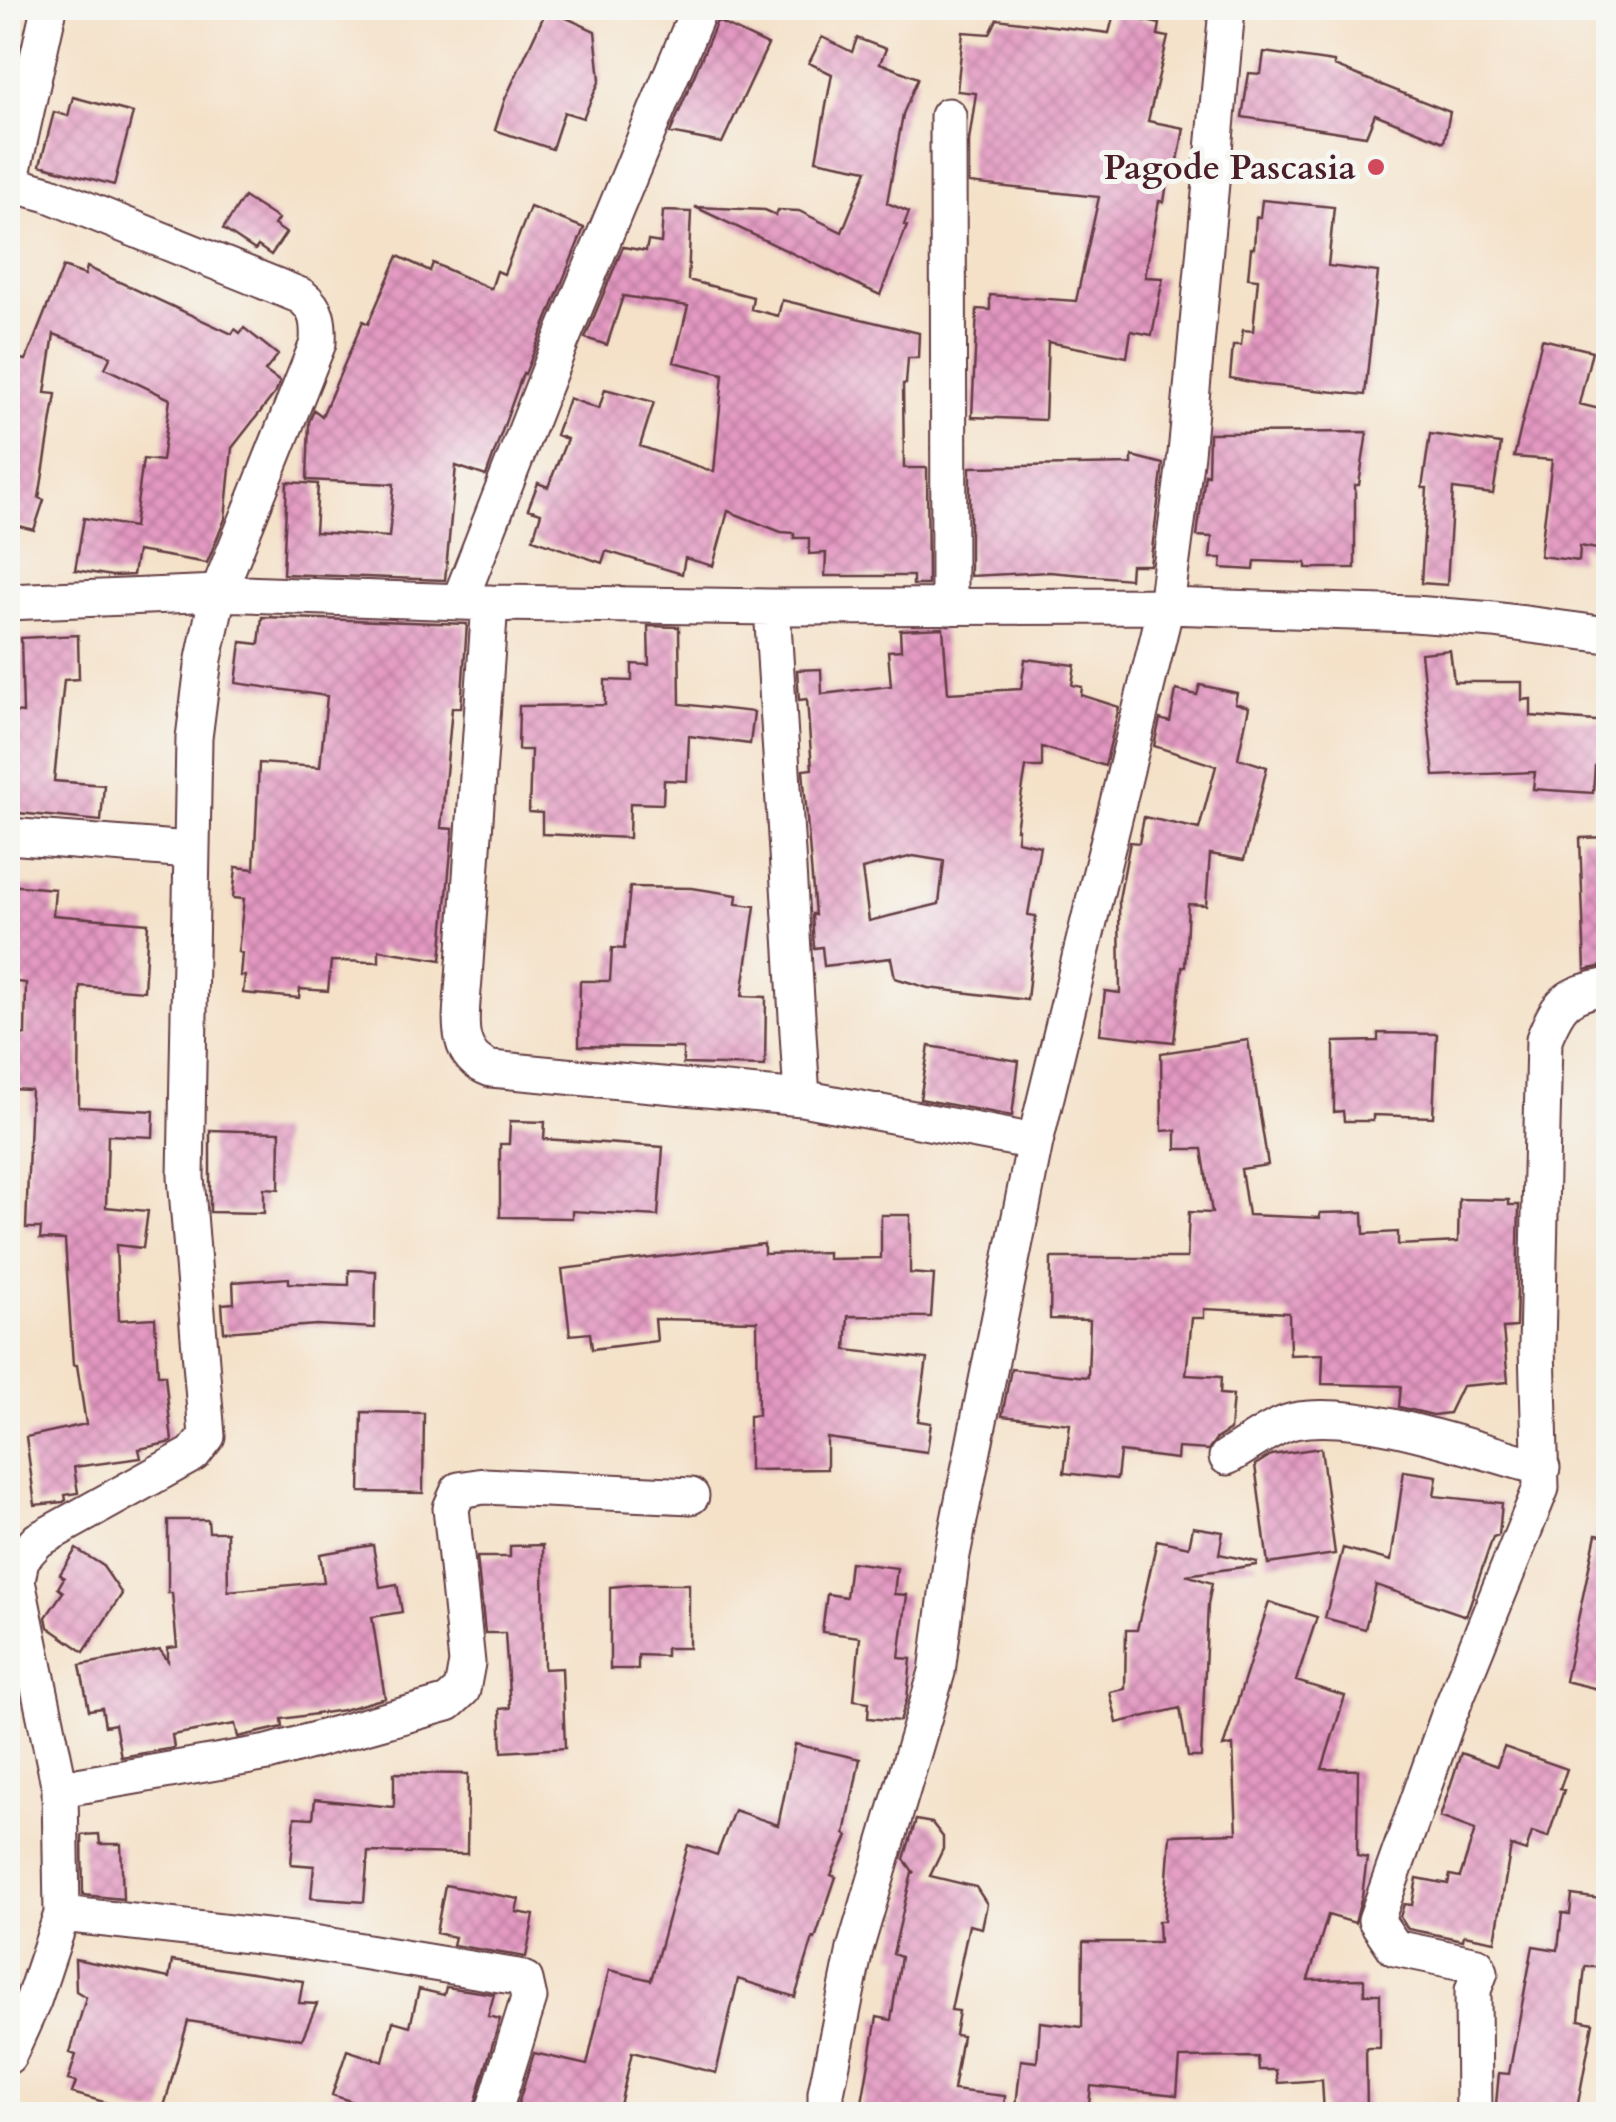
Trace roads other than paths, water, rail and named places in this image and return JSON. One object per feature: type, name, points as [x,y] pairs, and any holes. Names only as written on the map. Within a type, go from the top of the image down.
[{"type":"street","points":[[10,2048],[33,2001],[62,1914],[60,1789],[18,1582],[21,1559],[38,1540],[193,1454],[207,1436],[186,1176],[194,738],[204,659],[218,593],[318,343],[316,314],[301,296],[48,194],[8,183],[49,8]]},
{"type":"street","points":[[699,8],[561,341],[475,601],[462,1029],[466,1052],[472,1060],[491,1069],[802,1098],[1035,1142]]},
{"type":"street","points":[[826,2114],[826,2093],[855,1950],[938,1672],[952,1555],[1035,1142],[1166,606],[1188,435],[1227,9]]},
{"type":"street","points":[[948,116],[949,607]]},
{"type":"street","points":[[8,602],[218,593],[772,607],[1166,606],[1414,614],[1608,635]]},
{"type":"street","points":[[772,607],[802,1098]]},
{"type":"street","points":[[8,836],[190,850]]},
{"type":"street","points":[[1474,2114],[1473,1990],[1480,1972],[1477,1965],[1395,1948],[1376,1920],[1449,1715],[1541,1488],[1537,1347],[1544,1039],[1557,1008],[1574,997],[1608,986]]},
{"type":"street","points":[[1226,1457],[1291,1422],[1323,1419],[1383,1426],[1542,1468]]},
{"type":"street","points":[[60,1789],[268,1753],[448,1703],[462,1690],[467,1663],[451,1508],[459,1490],[484,1486],[691,1496]]},
{"type":"street","points":[[62,1914],[386,1953],[525,1980],[529,1998],[492,2114]]},
{"type":"place","name":"Pagode Pascasia","points":[[1376,167]]}]
